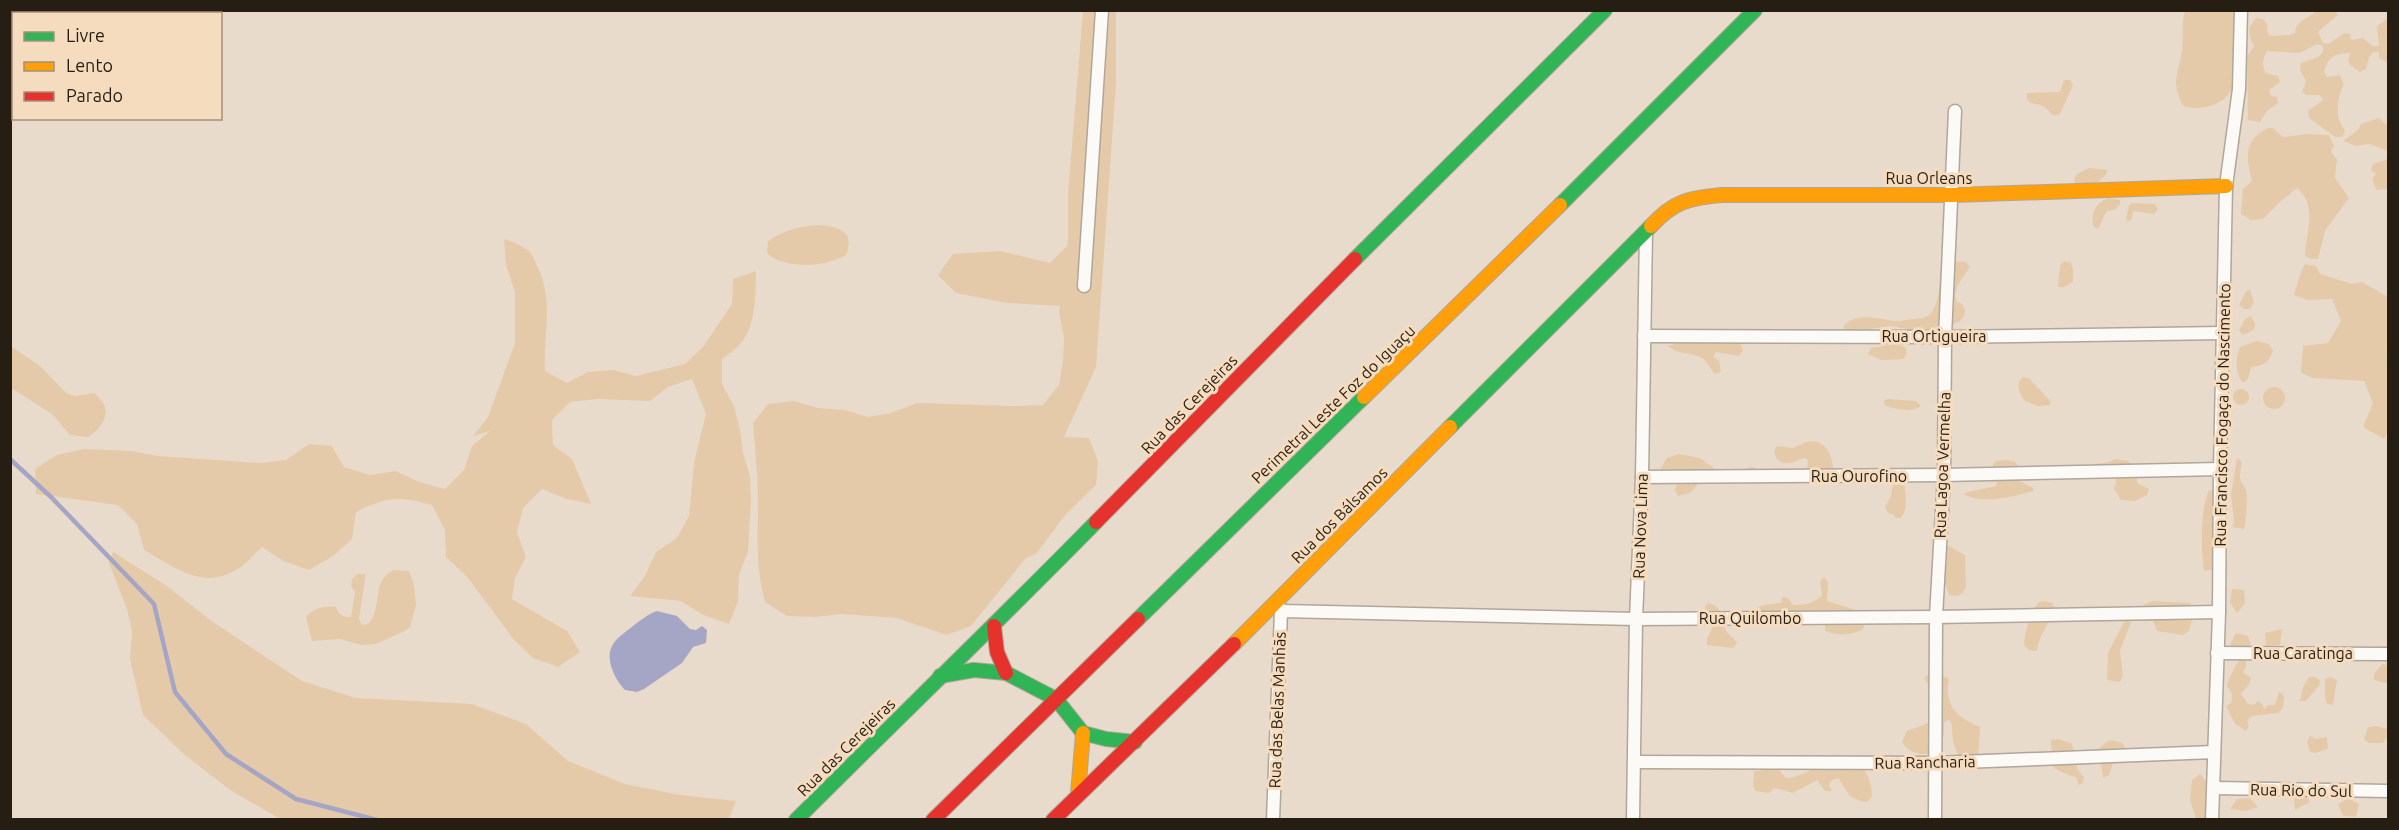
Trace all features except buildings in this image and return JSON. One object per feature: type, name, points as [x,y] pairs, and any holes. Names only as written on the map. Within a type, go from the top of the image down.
[{"type":"main road","name":"Rua das Cerejeiras","points":[[796,819],[940,676],[994,626],[1276,338],[1605,10]]},
{"type":"main road","name":"Perimetral Leste Foz do Iguaçu","points":[[933,819],[1615,152],[1755,10]]},
{"type":"main road","name":"Rua Orleans","points":[[1646,232],[1665,209],[1686,198],[1733,195],[1953,195],[2226,186]]},
{"type":"main road","name":"Rua dos Bálsamos","points":[[1053,819],[1278,606],[1646,232]]},
{"type":"main road","points":[[994,626],[997,652],[1006,673]]},
{"type":"main road","points":[[940,676],[974,670],[1006,673],[1056,699],[1083,733],[1106,739],[1135,742]]},
{"type":"main road","points":[[1078,794],[1083,733]]},
{"type":"street","points":[[1084,286],[1102,10]]},
{"type":"street","name":"Rua Francisco Fogaça do Nascimento","points":[[2212,819],[2219,612],[2226,186],[2239,89],[2241,10]]},
{"type":"street","name":"Rua Lagoa Vermelha","points":[[1935,819],[1936,617],[1944,475],[1945,337],[1953,195],[1954,111]]},
{"type":"street","name":"Rua Nova Lima","points":[[1633,819],[1646,232]]},
{"type":"street","name":"Rua Ortigueira","points":[[1644,336],[1945,337],[2224,333]]},
{"type":"street","name":"Rua Ourofino","points":[[1642,477],[1944,475],[2220,469]]},
{"type":"street","name":"Rua Quilombo","points":[[1278,606],[1636,619],[2219,612]]},
{"type":"street","name":"Rua das Belas Manhãs","points":[[1273,819],[1278,606]]},
{"type":"street","name":"Rua Caratinga","points":[[2217,653],[2388,654]]},
{"type":"street","name":"Rua Rancharia","points":[[1635,762],[1936,762],[2214,752]]},
{"type":"street","name":"Rua Rio do Sul","points":[[2214,788],[2388,791]]},
{"type":"shaded area","points":[[1083,11],[1116,11],[1116,83],[1096,367],[1064,437],[1089,438],[1098,461],[1096,485],[1066,514],[1036,554],[1026,558],[971,626],[947,635],[896,618],[841,614],[815,617],[787,616],[765,602],[758,563],[758,482],[753,423],[768,404],[794,401],[818,408],[845,410],[868,417],[891,413],[917,403],[1043,405],[1059,385],[1064,337],[1060,306],[1007,303],[956,293],[938,275],[953,254],[1000,251],[1050,263],[1068,245],[1068,193]]},
{"type":"shaded area","points":[[2185,11],[2239,11],[2235,81],[2232,89],[2222,101],[2207,107],[2183,106],[2177,90],[2176,77],[2182,50]]},
{"type":"shaded area","points":[[2316,11],[2336,11],[2338,15],[2318,32],[2323,43],[2329,44],[2344,33],[2350,34],[2351,40],[2363,38],[2373,46],[2379,46],[2377,26],[2388,18],[2388,63],[2379,58],[2379,52],[2373,52],[2366,69],[2360,72],[2350,65],[2348,59],[2351,53],[2346,53],[2330,59],[2324,72],[2327,77],[2340,75],[2344,85],[2340,92],[2338,108],[2340,123],[2345,131],[2342,137],[2335,137],[2309,118],[2308,111],[2323,100],[2320,95],[2307,95],[2302,92],[2306,81],[2300,70],[2301,63],[2318,57],[2323,52],[2323,46],[2317,44],[2300,53],[2267,51],[2263,67],[2266,73],[2278,76],[2280,82],[2269,90],[2271,96],[2277,97],[2278,103],[2267,111],[2260,122],[2248,120],[2247,57],[2254,46],[2249,28],[2256,18],[2263,19],[2270,36],[2289,35],[2295,33],[2300,22]]},
{"type":"shaded area","points":[[2064,80],[2070,80],[2073,85],[2060,114],[2054,116],[2043,106],[2027,100],[2027,93],[2060,92]]},
{"type":"shaded area","points":[[2379,118],[2388,126],[2388,151],[2369,144],[2356,146],[2343,141],[2358,130],[2361,124]]},
{"type":"shaded area","points":[[2268,128],[2273,128],[2283,137],[2308,134],[2329,135],[2334,146],[2331,152],[2337,159],[2335,178],[2349,198],[2325,231],[2318,259],[2305,256],[2309,211],[2303,195],[2297,188],[2263,219],[2251,220],[2241,214],[2243,189],[2252,181],[2248,150],[2254,138]]},
{"type":"shaded area","points":[[2388,159],[2388,189],[2376,190],[2372,178],[2376,174],[2371,170],[2373,164]]},
{"type":"shaded area","points":[[2089,168],[2108,170],[2094,186],[2076,186],[2074,179],[2077,174]]},
{"type":"shaded area","points":[[2108,198],[2120,200],[2120,204],[2116,209],[2106,212],[2098,229],[2093,226],[2093,213],[2100,203]]},
{"type":"shaded area","points":[[2133,203],[2155,204],[2158,209],[2154,214],[2133,211],[2132,219],[2129,221],[2126,220],[2129,205]]},
{"type":"shaded area","points":[[817,225],[843,231],[848,240],[846,255],[828,262],[806,265],[784,262],[767,253],[768,241],[773,237],[791,230]]},
{"type":"shaded area","points":[[504,239],[518,244],[531,253],[542,277],[547,303],[545,371],[567,383],[588,372],[613,370],[636,376],[685,364],[703,347],[732,304],[733,279],[756,271],[754,309],[749,329],[740,344],[722,359],[722,384],[734,406],[740,430],[743,453],[750,476],[751,501],[748,552],[739,575],[738,601],[729,624],[703,615],[681,601],[630,596],[645,576],[656,552],[677,538],[689,516],[694,463],[706,414],[692,379],[668,387],[650,401],[596,399],[570,402],[552,420],[553,445],[572,459],[591,504],[567,499],[542,489],[523,508],[517,533],[526,557],[515,578],[512,599],[567,631],[580,652],[558,667],[533,658],[514,640],[468,578],[446,557],[445,530],[432,505],[393,499],[376,503],[356,512],[352,539],[333,556],[309,570],[283,561],[262,547],[245,564],[228,574],[203,578],[179,570],[144,550],[137,524],[118,505],[36,494],[35,469],[57,455],[83,449],[132,451],[158,456],[261,463],[286,460],[309,444],[332,446],[344,467],[370,475],[396,471],[419,482],[445,489],[464,470],[472,446],[490,431],[473,436],[488,417],[515,343],[515,292],[506,265]]},
{"type":"shaded area","points":[[2064,261],[2071,263],[2073,282],[2064,287],[2058,287],[2060,266]]},
{"type":"shaded area","points":[[1966,262],[1970,267],[1956,293],[1957,302],[1962,304],[1965,310],[1960,321],[1941,330],[1912,330],[1891,326],[1862,330],[1850,335],[1843,327],[1848,322],[1860,318],[1898,321],[1927,316],[1937,301],[1942,263]]},
{"type":"shaded area","points":[[2305,264],[2316,266],[2320,274],[2352,284],[2362,282],[2388,297],[2388,431],[2384,439],[2363,427],[2373,403],[2364,381],[2313,378],[2301,373],[2303,346],[2328,343],[2341,321],[2332,299],[2308,300],[2294,295]]},
{"type":"shaded area","points":[[2250,289],[2254,303],[2250,309],[2244,309],[2239,305],[2245,293]]},
{"type":"shaded area","points":[[2251,316],[2255,324],[2254,330],[2243,335],[2239,330],[2245,319]]},
{"type":"shaded area","points":[[2257,341],[2269,344],[2273,351],[2265,363],[2251,367],[2248,379],[2243,383],[2237,371],[2238,351],[2240,347]]},
{"type":"shaded area","points":[[1682,342],[1734,342],[1741,345],[1743,351],[1739,356],[1716,352],[1713,357],[1719,360],[1721,372],[1715,374],[1702,358],[1676,351],[1668,346]]},
{"type":"shaded area","points":[[1895,344],[1905,347],[1907,353],[1904,359],[1881,360],[1868,354],[1871,348]]},
{"type":"shaded area","points":[[11,346],[41,367],[66,393],[75,396],[94,393],[104,404],[105,416],[100,427],[88,437],[70,435],[52,414],[11,388]]},
{"type":"shaded area","points":[[2023,377],[2029,378],[2051,405],[2038,406],[2025,401],[2019,389],[2019,383]]},
{"type":"shaded area","points":[[2274,387],[2282,390],[2285,398],[2282,406],[2274,409],[2266,406],[2263,398],[2266,390]]},
{"type":"shaded area","points":[[2241,389],[2247,391],[2249,397],[2247,403],[2241,405],[2235,403],[2233,397],[2235,391]]},
{"type":"shaded area","points":[[1884,400],[1916,401],[1921,406],[1909,410],[1885,406]]},
{"type":"shaded area","points":[[1809,441],[1825,447],[1832,461],[1834,473],[1807,470],[1808,460],[1805,458],[1783,463],[1776,458],[1774,451],[1777,446],[1793,448]]},
{"type":"shaded area","points":[[1679,454],[1700,458],[1715,469],[1740,470],[1752,467],[1758,469],[1759,476],[1699,483],[1690,493],[1678,496],[1675,490],[1677,485],[1672,480],[1656,476],[1667,458]]},
{"type":"shaded area","points":[[2237,458],[2242,462],[2240,479],[2247,493],[2244,529],[2233,527],[2231,495]]},
{"type":"shaded area","points":[[2115,459],[2128,461],[2138,470],[2137,483],[2149,489],[2147,495],[2135,501],[2121,500],[2114,489],[2116,478],[2110,473],[2097,471],[2094,464]]},
{"type":"shaded area","points":[[1996,461],[2015,462],[2022,470],[2014,478],[2033,488],[2034,491],[1990,499],[1965,495],[1964,493],[1996,486],[1997,480],[1993,464]]},
{"type":"shaded area","points":[[1893,482],[1905,487],[1905,507],[1901,518],[1895,518],[1894,515],[1888,513],[1885,507],[1891,496]]},
{"type":"shaded area","points":[[2209,490],[2215,491],[2216,526],[2213,542],[2217,552],[2214,569],[2204,571],[2203,518]]},
{"type":"shaded area","points":[[1949,546],[1965,555],[1966,587],[1962,594],[1956,596],[1949,595],[1945,583],[1943,549]]},
{"type":"shaded area","points":[[113,552],[167,586],[210,620],[302,681],[356,698],[472,704],[526,724],[568,761],[625,784],[680,795],[736,801],[729,819],[280,819],[230,790],[185,755],[143,715],[130,659],[132,631],[127,609],[109,563]]},
{"type":"shaded area","points":[[394,570],[409,571],[414,585],[416,605],[410,627],[376,644],[361,645],[340,639],[312,641],[306,617],[312,611],[328,606],[336,607],[342,615],[351,617],[355,592],[351,586],[352,579],[358,574],[365,574],[359,619],[362,625],[368,624],[373,617],[382,580]]},
{"type":"shaded area","points":[[1824,577],[1828,582],[1827,601],[1859,611],[1863,615],[1864,628],[1855,633],[1835,634],[1825,631],[1825,624],[1753,617],[1751,610],[1764,605],[1781,603],[1782,597],[1788,598],[1793,605],[1816,600],[1822,595],[1820,581]]},
{"type":"shaded area","points":[[2232,589],[2244,590],[2245,603],[2237,613],[2230,602]]},
{"type":"shaded area","points":[[2152,601],[2190,603],[2195,608],[2189,631],[2183,635],[2157,631],[2143,605]]},
{"type":"shaded area","points":[[2039,602],[2052,603],[2055,609],[2037,651],[2029,650],[2024,645],[2028,622]]},
{"type":"shaded area","points":[[1708,603],[1720,611],[1727,632],[1737,643],[1733,648],[1707,645],[1712,628],[1705,617],[1705,606]]},
{"type":"shaded area","points":[[2125,620],[2131,622],[2120,651],[2123,676],[2120,682],[2107,680],[2108,653]]},
{"type":"shaded area","points":[[2282,629],[2280,645],[2266,646],[2265,633]]},
{"type":"shaded area","points":[[2236,633],[2248,636],[2251,645],[2240,651],[2230,644]]},
{"type":"shaded area","points":[[2240,659],[2246,661],[2243,672],[2251,678],[2241,694],[2248,704],[2254,705],[2258,701],[2264,709],[2268,705],[2275,705],[2279,692],[2284,696],[2283,708],[2278,713],[2252,716],[2247,720],[2249,726],[2246,731],[2235,724],[2226,706],[2231,703],[2232,698],[2227,686]]},
{"type":"shaded area","points":[[2382,664],[2388,665],[2388,682],[2385,683],[2374,680],[2374,674]]},
{"type":"shaded area","points":[[1929,674],[1949,678],[1950,703],[1964,719],[1980,727],[1978,759],[1971,771],[1955,749],[1950,720],[1944,722],[1944,735],[1934,754],[1916,753],[1902,742],[1907,731],[1931,722],[1932,691],[1924,678]]},
{"type":"shaded area","points":[[2309,677],[2320,680],[2319,686],[2306,701],[2300,701],[2303,687]]},
{"type":"shaded area","points":[[2331,677],[2337,680],[2333,705],[2327,704],[2325,698],[2325,679]]},
{"type":"shaded area","points":[[2368,727],[2388,729],[2388,735],[2383,743],[2369,743],[2364,739]]},
{"type":"shaded area","points":[[2310,736],[2315,739],[2327,737],[2328,749],[2316,753],[2310,752],[2307,742]]},
{"type":"shaded area","points":[[2058,739],[2071,743],[2077,768],[2084,777],[2083,783],[2078,785],[2077,778],[2053,767],[2051,740]]},
{"type":"shaded area","points":[[2110,740],[2123,743],[2125,749],[2119,761],[2113,763],[2109,775],[2103,778],[2100,759],[2096,752]]},
{"type":"shaded area","points":[[1831,755],[1849,757],[1862,766],[1871,788],[1872,797],[1867,802],[1851,797],[1838,778],[1832,780],[1829,785],[1832,791],[1825,791],[1817,780],[1793,793],[1774,788],[1769,793],[1755,791],[1754,771],[1772,767],[1778,769],[1786,778],[1798,776],[1822,763]]},
{"type":"shaded area","points":[[2200,774],[2208,784],[2207,819],[2196,819],[2190,800],[2192,780]]},
{"type":"shaded area","points":[[2304,791],[2310,802],[2295,810],[2294,798]]},
{"type":"shaded area","points":[[2250,798],[2258,807],[2246,811],[2230,809],[2237,799]]},
{"type":"shaded area","points":[[2348,798],[2359,804],[2356,817],[2343,816],[2338,804]]},
{"type":"water","points":[[657,611],[677,616],[690,629],[696,630],[702,626],[707,630],[706,643],[693,647],[682,663],[644,689],[637,692],[625,690],[610,663],[612,646],[633,626]]},
{"type":"waterway","points":[[10,459],[51,497],[154,604],[175,692],[226,754],[296,799],[377,820]]},
{"type":"traffic: fast","points":[[1355,259],[1605,10]]},
{"type":"traffic: fast","points":[[1560,205],[1755,10]]},
{"type":"traffic: fast","points":[[1450,427],[1651,226]]},
{"type":"traffic: fast","points":[[1138,619],[1364,397]]},
{"type":"traffic: fast","points":[[796,820],[1096,522]]},
{"type":"traffic: fast","points":[[940,676],[974,670],[1006,673],[1056,699],[1083,733],[1106,739],[1135,742]]},
{"type":"traffic: slow","points":[[1651,226],[1667,211],[1683,202],[1722,195],[1953,195],[2226,186]]},
{"type":"traffic: slow","points":[[1364,397],[1560,205]]},
{"type":"traffic: slow","points":[[1234,644],[1450,427]]},
{"type":"traffic: slow","points":[[1078,794],[1083,733]]},
{"type":"traffic: jam","points":[[1096,522],[1355,259]]},
{"type":"traffic: jam","points":[[933,820],[1138,619]]},
{"type":"traffic: jam","points":[[994,626],[997,652],[1006,673]]},
{"type":"traffic: jam","points":[[1053,820],[1234,644]]}]
